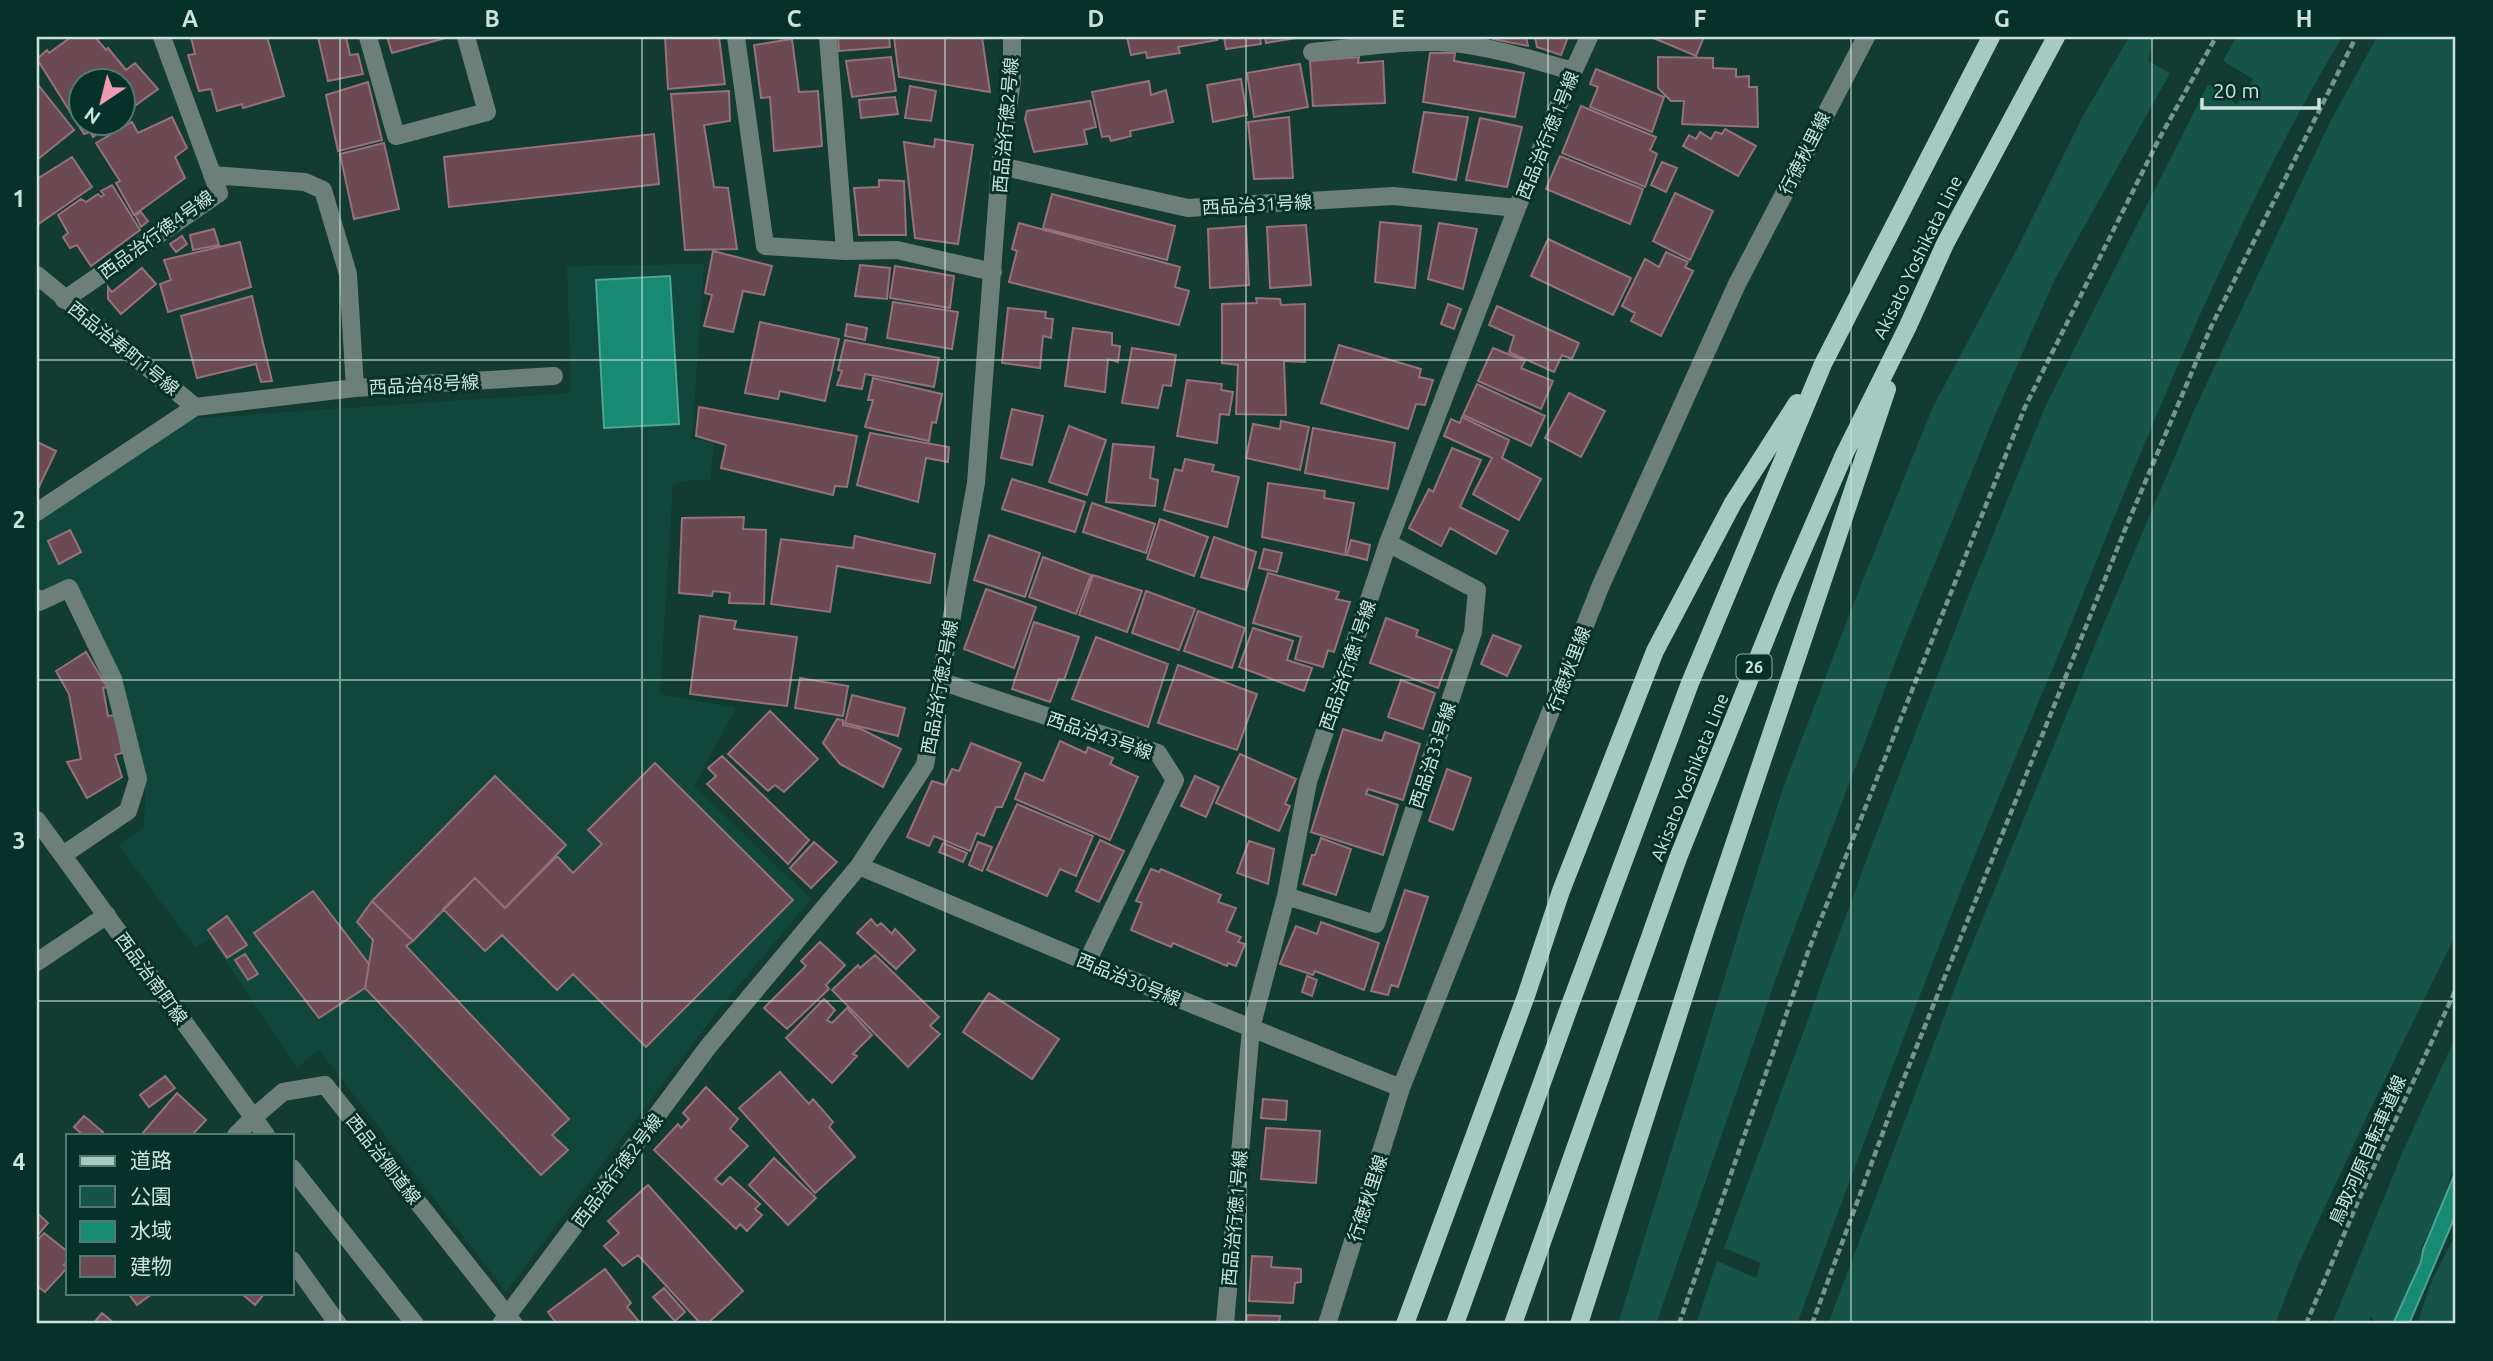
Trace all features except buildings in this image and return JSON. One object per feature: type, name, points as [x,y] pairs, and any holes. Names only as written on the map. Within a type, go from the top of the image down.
[{"type":"main road","name":"Akisato Yoshikata Line","points":[[1455,1324],[1690,683],[1823,364],[1991,37]]},
{"type":"main road","name":"Akisato Yoshikata Line","points":[[1514,1324],[1678,858],[1795,568],[1843,457],[1945,244],[2056,37]]},
{"type":"main road","points":[[1579,1324],[1704,930],[1908,326]]},
{"type":"main road","points":[[1405,1324],[1526,996],[1561,891],[1655,651],[1733,503],[1823,364]]},
{"type":"street","name":"西品治行徳4号線","points":[[64,300],[219,193],[162,37]]},
{"type":"street","points":[[368,37],[396,136],[487,112],[466,37]]},
{"type":"street","points":[[736,37],[765,246],[845,251],[897,250],[993,272]]},
{"type":"street","points":[[828,37],[845,251]]},
{"type":"street","name":"西品治行徳2号線","points":[[507,1322],[708,1047],[859,866],[925,765],[976,483],[1000,166],[1012,80],[1012,37]]},
{"type":"street","name":"西品治行徳1号線","points":[[1225,1324],[1251,1028],[1286,896],[1308,782],[1388,543],[1517,208],[1589,37]]},
{"type":"street","name":"行徳秋里線","points":[[1327,1324],[1401,1088],[1601,585],[1737,284],[1866,37]]},
{"type":"street","points":[[1312,52],[1450,43],[1489,49],[1573,71]]},
{"type":"street","name":"西品治31号線","points":[[1000,166],[1188,208],[1393,196],[1517,208]]},
{"type":"street","name":"西品治48号線","points":[[212,175],[305,183],[323,190],[348,274],[355,388],[554,376]]},
{"type":"street","name":"西品治寿町1号線","points":[[37,275],[194,407],[37,512]]},
{"type":"street","points":[[194,407],[355,388]]},
{"type":"street","name":"西品治33号線","points":[[1286,896],[1376,924],[1473,632],[1477,590],[1388,543]]},
{"type":"street","points":[[37,598],[39,602],[69,588],[113,680],[138,779],[128,811],[63,855]]},
{"type":"street","name":"西品治43号線","points":[[940,681],[1158,753],[1175,780],[1087,962]]},
{"type":"street","name":"西品治南町線","points":[[37,820],[265,1134]]},
{"type":"street","name":"西品治30号線","points":[[859,866],[1087,962],[1401,1088]]},
{"type":"street","points":[[37,962],[107,915]]},
{"type":"street","name":"西品治側道線","points":[[237,1134],[283,1092],[325,1085],[340,1101],[507,1322]]},
{"type":"street","points":[[294,1171],[415,1324]]},
{"type":"street","points":[[294,1263],[338,1324]]},
{"type":"path","points":[[1679,1324],[1809,949],[2025,407],[2159,139],[2216,37]]},
{"type":"path","points":[[1812,1324],[1892,1108],[2124,531],[2211,327],[2356,37]]},
{"type":"path","name":"鳥取河原自転車道線","points":[[2306,1324],[2359,1199],[2456,989]]},
{"type":"shaded area","points":[[704,264],[692,438],[714,444],[710,481],[691,480],[673,484],[660,694],[736,708],[694,786],[811,899],[720,1008],[506,1292],[319,1050],[297,1068],[211,939],[195,947],[118,845],[144,827],[146,777],[119,673],[73,580],[49,591],[42,591],[37,582],[37,522],[179,425],[199,418],[571,393],[567,266]]},
{"type":"green space","points":[[2129,37],[2154,37],[2148,61],[2170,73],[2054,281],[1993,420],[1900,649],[1780,967],[1656,1324],[1618,1324],[1783,788],[1862,582],[1932,409],[2019,245],[2083,116]]},
{"type":"green space","points":[[2236,37],[2342,37],[2302,107],[2229,251],[2163,399],[1961,890],[1797,1324],[1696,1324],[1717,1261],[1756,1278],[1761,1263],[1724,1248],[1873,842],[2046,405],[2208,84],[2237,104],[2253,79],[2223,61]]},
{"type":"green space","points":[[2377,37],[2456,37],[2456,934],[2369,1112],[2299,1263],[2275,1324],[1828,1324],[1962,969],[2196,406],[2330,122]]},
{"type":"green space","points":[[2456,1036],[2456,1158],[2443,1201],[2421,1249],[2420,1262],[2398,1315],[2391,1324],[2376,1324],[2371,1316],[2367,1324],[2332,1324],[2403,1151]]},
{"type":"green space","points":[[2456,1233],[2456,1324],[2417,1324],[2432,1280]]},
{"type":"water","points":[[670,276],[679,424],[604,428],[596,280]]},
{"type":"water","points":[[2456,1171],[2456,1214],[2409,1324],[2393,1324],[2421,1262],[2423,1250]]}]
